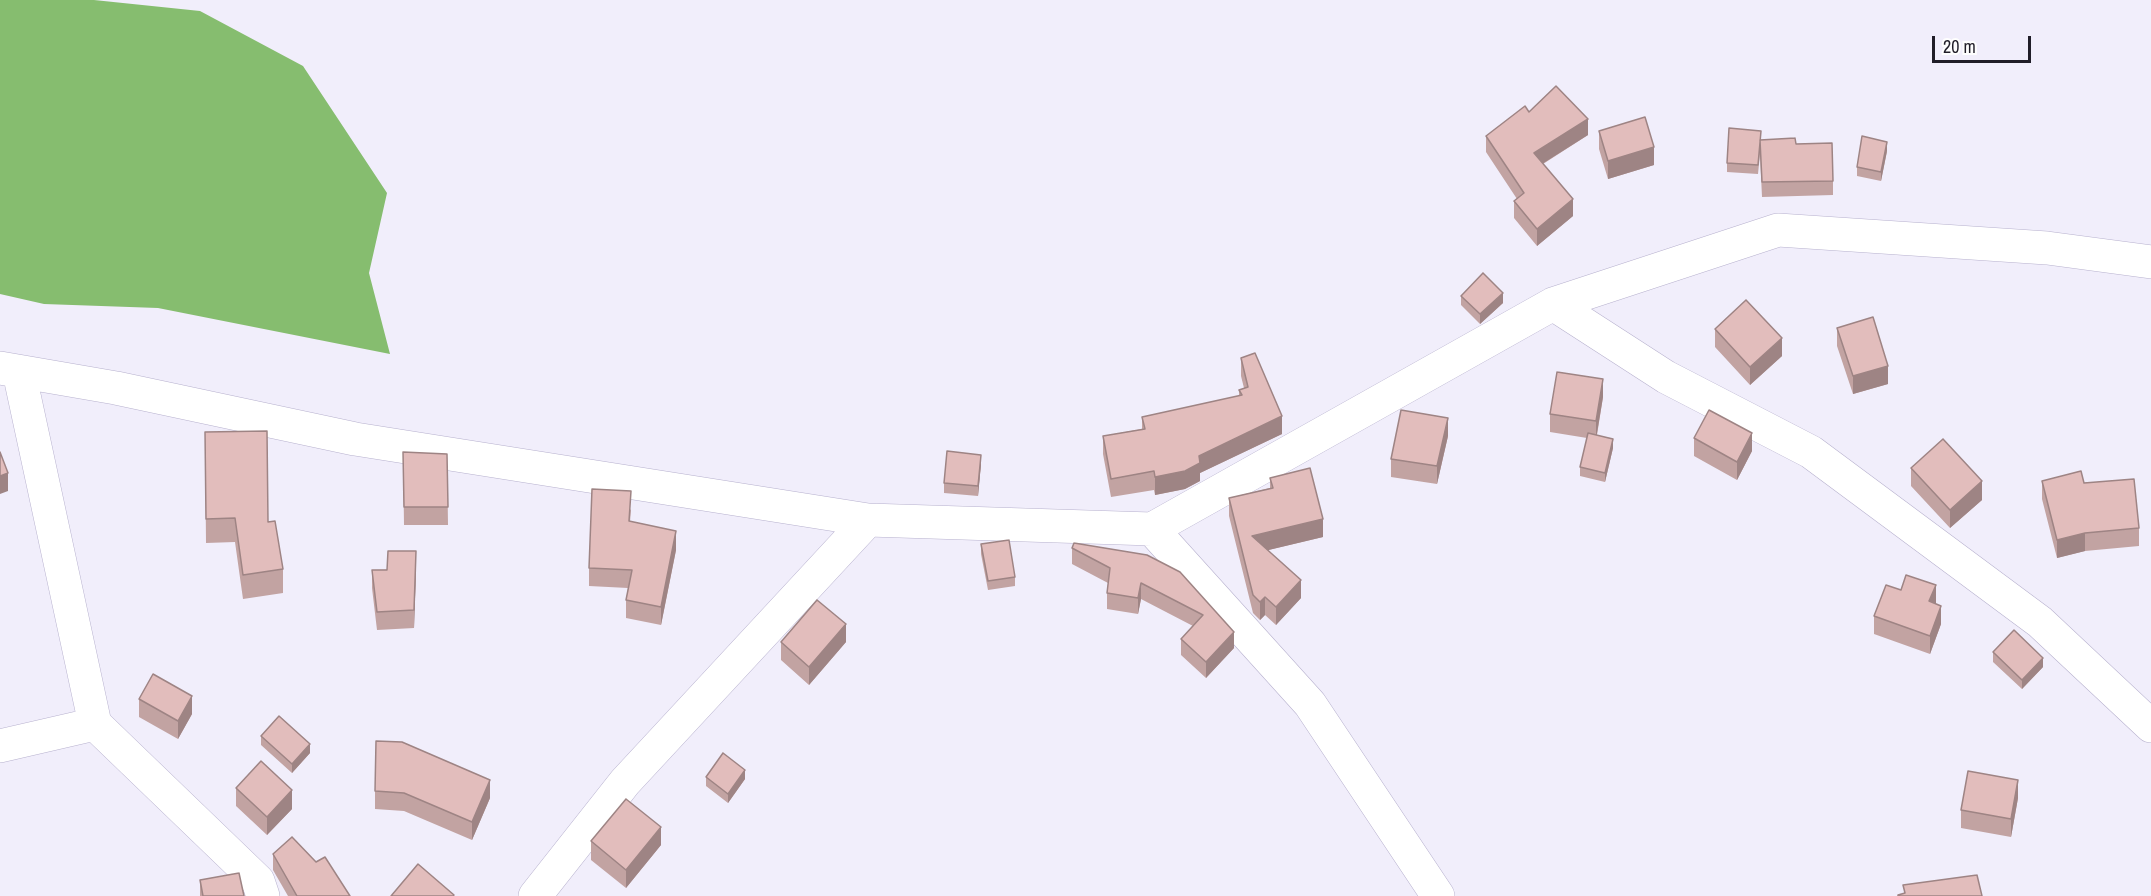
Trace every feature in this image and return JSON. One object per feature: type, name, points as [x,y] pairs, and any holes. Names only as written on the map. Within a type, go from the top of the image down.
[{"type":"street","points":[[263,896],[258,881],[95,724],[9,370],[116,388],[355,439],[868,520],[1152,529],[1553,304],[1778,230],[2047,248],[2151,262]]},
{"type":"street","points":[[1553,304],[1666,377],[1811,452],[2040,622],[2151,726]]},
{"type":"street","points":[[536,896],[626,782],[868,520]]},
{"type":"street","points":[[1152,529],[1310,704],[1438,896]]},
{"type":"street","points":[[0,746],[95,724]]},
{"type":"green space","points":[[0,0],[94,0],[200,11],[303,66],[387,193],[369,273],[390,354],[158,308],[44,304],[0,294]]},
{"type":"building","points":[[1556,86],[1588,119],[1534,153],[1573,199],[1537,229],[1514,201],[1524,193],[1486,136],[1525,106],[1529,112]]},
{"type":"building","points":[[1645,117],[1654,147],[1608,161],[1599,131]]},
{"type":"building","points":[[1729,128],[1761,131],[1758,165],[1727,163]]},
{"type":"building","points":[[1862,136],[1887,142],[1881,172],[1857,167]]},
{"type":"building","points":[[1795,138],[1796,144],[1832,143],[1833,181],[1762,182],[1760,140]]},
{"type":"building","points":[[1483,273],[1503,293],[1480,314],[1461,296]]},
{"type":"building","points":[[1746,300],[1782,338],[1750,367],[1715,329]]},
{"type":"building","points":[[1873,317],[1888,366],[1853,376],[1837,328]]},
{"type":"building","points":[[1255,353],[1282,416],[1199,456],[1200,463],[1185,471],[1155,477],[1154,471],[1111,479],[1103,436],[1145,429],[1142,417],[1242,395],[1239,390],[1248,387],[1241,358]]},
{"type":"building","points":[[1557,372],[1603,379],[1596,421],[1550,414]]},
{"type":"building","points":[[1401,410],[1448,418],[1437,466],[1391,459]]},
{"type":"building","points":[[1709,410],[1752,433],[1737,462],[1694,438]]},
{"type":"building","points":[[267,431],[268,522],[275,521],[283,569],[243,575],[235,518],[206,519],[205,432]]},
{"type":"building","points":[[1588,433],[1613,439],[1605,473],[1580,467]]},
{"type":"building","points":[[1943,439],[1982,481],[1950,510],[1911,468]]},
{"type":"building","points":[[947,451],[981,455],[978,486],[944,483]]},
{"type":"building","points":[[0,452],[8,473],[0,476]]},
{"type":"building","points":[[403,452],[447,454],[448,507],[404,507]]},
{"type":"building","points":[[1310,468],[1323,519],[1252,536],[1301,580],[1276,607],[1265,597],[1260,602],[1253,595],[1229,498],[1273,488],[1270,478]]},
{"type":"building","points":[[2081,471],[2084,483],[2134,479],[2139,528],[2085,533],[2057,540],[2042,481]]},
{"type":"building","points":[[592,489],[631,491],[629,521],[676,531],[661,607],[626,600],[632,570],[589,568]]},
{"type":"building","points":[[1009,540],[1015,577],[988,581],[981,544]]},
{"type":"building","points":[[1074,543],[1147,555],[1180,572],[1234,632],[1206,662],[1181,639],[1203,615],[1141,583],[1138,598],[1107,593],[1110,568],[1072,548]]},
{"type":"building","points":[[388,551],[416,551],[414,610],[377,612],[372,570],[387,570]]},
{"type":"building","points":[[1906,575],[1936,585],[1929,601],[1941,606],[1930,636],[1874,616],[1886,585],[1901,590]]},
{"type":"building","points":[[817,600],[846,624],[809,667],[781,642]]},
{"type":"building","points":[[2014,630],[2043,658],[2022,680],[1993,652]]},
{"type":"building","points":[[153,674],[192,696],[178,721],[139,699]]},
{"type":"building","points":[[279,716],[310,744],[292,764],[261,736]]},
{"type":"building","points":[[376,741],[402,742],[490,780],[472,822],[404,793],[375,791]]},
{"type":"building","points":[[723,753],[745,770],[728,794],[706,777]]},
{"type":"building","points":[[261,761],[292,790],[267,817],[236,788]]},
{"type":"building","points":[[1968,771],[2018,780],[2011,819],[1961,810]]},
{"type":"building","points":[[626,799],[661,827],[626,870],[591,841]]},
{"type":"building","points":[[292,837],[316,862],[325,857],[350,896],[297,896],[273,854]]},
{"type":"building","points":[[418,864],[454,895],[391,896]]},
{"type":"building","points":[[239,873],[244,896],[203,896],[200,880]]},
{"type":"building","points":[[1977,875],[1982,896],[1898,896],[1905,893],[1903,885]]}]
